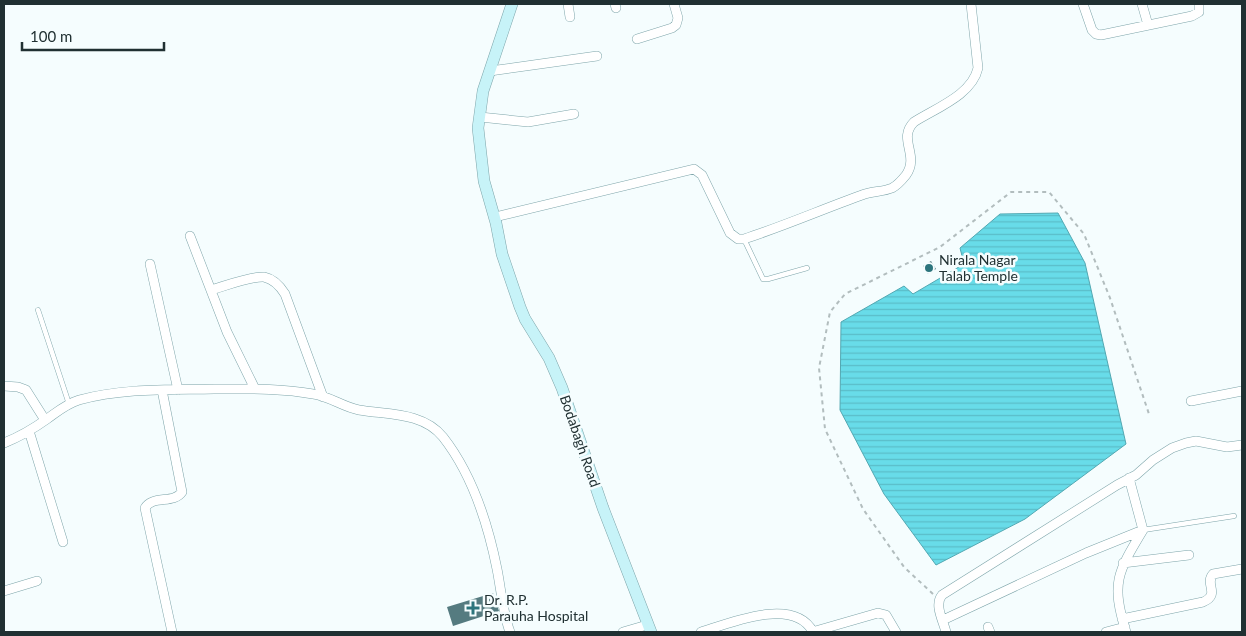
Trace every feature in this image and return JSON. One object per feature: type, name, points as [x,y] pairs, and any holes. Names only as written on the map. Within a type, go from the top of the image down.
[{"type":"street","name":"Bodabagh Road","points":[[512,4],[483,92],[478,128],[484,181],[496,220],[502,254],[525,319],[548,358],[570,410],[649,629]]},
{"type":"street","points":[[568,4],[570,17]]},
{"type":"street","points":[[637,40],[676,25],[678,18],[674,4]]},
{"type":"street","points":[[496,220],[694,169],[702,175],[730,233],[738,239],[864,194],[890,189],[900,182],[910,168],[907,138],[909,127],[914,122],[961,94],[968,88],[976,76],[978,68],[971,4]]},
{"type":"street","points":[[1083,4],[1092,30],[1096,34],[1196,14],[1200,9],[1199,4]]},
{"type":"street","points":[[1142,4],[1148,25]]},
{"type":"street","points":[[490,71],[597,56]]},
{"type":"street","points":[[480,117],[528,122],[574,114]]},
{"type":"street","points":[[190,236],[236,354],[255,389]]},
{"type":"street","points":[[150,264],[178,390]]},
{"type":"street","points":[[211,290],[264,277],[280,286],[285,294],[323,397]]},
{"type":"street","points":[[4,386],[18,387],[26,390],[45,420]]},
{"type":"street","points":[[162,390],[182,492],[178,496],[146,505],[145,511],[172,632]]},
{"type":"street","points":[[4,443],[29,431],[69,404],[108,394],[162,390],[292,390],[323,397],[356,409],[421,419],[432,426],[443,437],[463,469],[482,513],[493,549],[507,631]]},
{"type":"street","points":[[1191,400],[1242,391]]},
{"type":"street","points":[[29,431],[64,542]]},
{"type":"street","points":[[946,632],[937,604],[938,599],[942,595],[1015,548],[1136,475],[1153,460],[1172,448],[1196,441],[1227,447],[1242,445]]},
{"type":"street","points":[[1124,626],[1118,598],[1118,583],[1123,563],[1143,530],[1129,478]]},
{"type":"street","points":[[943,620],[1086,553],[1143,530]]},
{"type":"street","points":[[1123,563],[1188,555]]},
{"type":"street","points":[[1106,632],[1203,602],[1210,598],[1212,594],[1210,580],[1213,574],[1242,569]]},
{"type":"street","points":[[4,591],[38,582]]},
{"type":"street","points":[[701,632],[768,614],[786,614],[797,617],[806,622],[812,632],[878,613],[883,613],[889,618],[896,632]]},
{"type":"street","points":[[623,632],[649,629]]},
{"type":"lane","points":[[744,238],[763,279],[807,268]]},
{"type":"lane","points":[[38,310],[69,404]]},
{"type":"lane","points":[[1143,530],[1234,516]]},
{"type":"path","points":[[938,599],[904,567],[863,508],[825,429],[819,368],[830,312],[846,294],[940,246],[1011,192],[1049,192],[1084,234],[1110,298],[1149,414]]},
{"type":"water","points":[[1058,213],[1085,263],[1126,444],[1025,519],[936,565],[884,494],[840,410],[841,322],[904,286],[913,294],[964,264],[960,248],[1000,214]]},
{"type":"building","name":"Nirala Nagar Talab Temple","points":[[931,261],[936,269],[928,274],[923,266]]},
{"type":"building","points":[[493,593],[499,611],[453,626],[447,607]]},
{"type":"place","name":"Nirala Nagar Talab Temple","points":[[929,268]]},
{"type":"place","name":"Dr. R.P. Parauha Hospital","points":[[473,608]]}]
